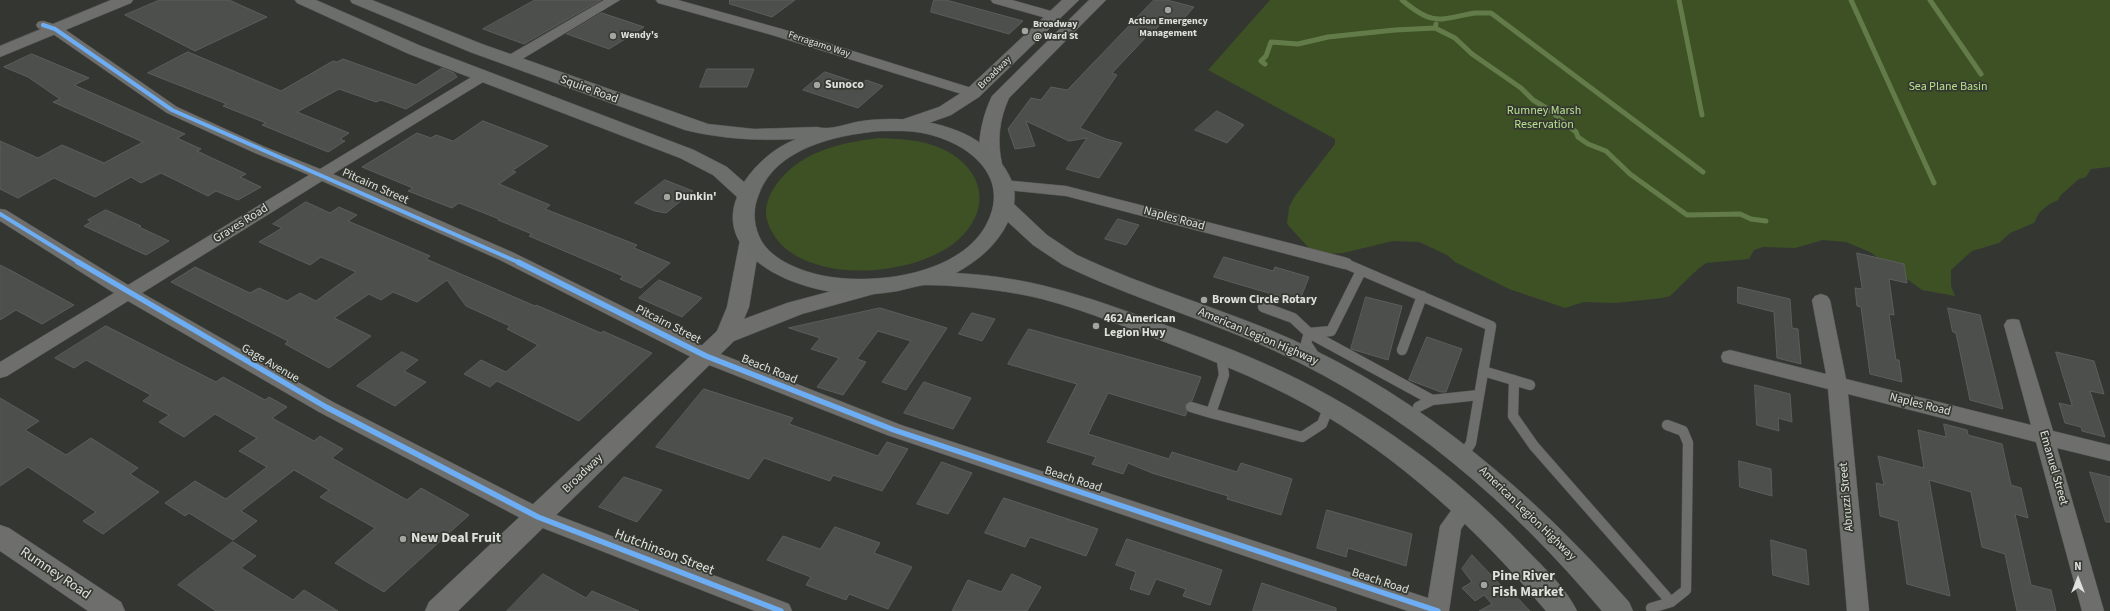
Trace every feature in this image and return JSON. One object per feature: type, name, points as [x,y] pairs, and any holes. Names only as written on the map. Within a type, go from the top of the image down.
[{"type":"highway","name":"Squire Road","points":[[303,0],[385,38],[687,154],[720,171],[748,195]]},
{"type":"highway","name":"Squire Road","points":[[358,0],[442,35],[509,60],[641,109],[710,131],[754,135],[830,133]]},
{"type":"highway","name":"American Legion Highway","points":[[830,133],[868,126],[905,125],[935,130],[961,140],[979,150],[992,164],[1003,195],[1050,249],[1077,264],[1248,331],[1320,363],[1408,415],[1463,456],[1503,489],[1550,534],[1619,611]]},
{"type":"highway","points":[[830,133],[802,143],[778,158],[760,175],[748,195],[745,204],[744,222],[750,240],[756,249],[776,266],[804,279],[837,286],[873,287],[921,278],[947,268],[978,247],[993,231],[1003,195]]},
{"type":"highway","points":[[921,278],[989,282],[1033,289],[1080,303],[1221,354],[1275,378],[1329,406],[1400,453],[1466,507],[1517,558],[1563,611]]},
{"type":"main road","points":[[0,52],[104,0]]},
{"type":"main road","points":[[0,42],[49,27],[125,0]]},
{"type":"main road","name":"Broadway","points":[[905,125],[945,111],[974,93],[1071,0]]},
{"type":"main road","name":"Broadway","points":[[992,164],[989,131],[995,106],[1001,96],[1098,0]]},
{"type":"main road","name":"Broadway","points":[[439,611],[706,356],[726,335],[738,307],[750,240]]},
{"type":"main road","name":"Broadway","points":[[726,335],[795,308],[873,287]]},
{"type":"main road","name":"Rumney Road","points":[[0,536],[51,572],[111,611]]},
{"type":"street","points":[[509,60],[612,0]]},
{"type":"street","name":"Ferragamo Way","points":[[663,0],[777,32],[974,93]]},
{"type":"street","points":[[998,0],[1053,16]]},
{"type":"street","name":"Pitcairn Street","points":[[49,27],[172,110],[260,150],[321,174],[506,256],[706,356]]},
{"type":"street","name":"Graves Road","points":[[0,371],[482,76]]},
{"type":"street","name":"Naples Road","points":[[1003,195],[1026,186],[1066,191],[1344,263]]},
{"type":"street","name":"Gage Avenue","points":[[0,214],[128,293],[326,407],[481,486],[538,517]]},
{"type":"street","name":"Abruzzi Street","points":[[1821,300],[1837,384],[1858,611]]},
{"type":"street","name":"Emanuel Street","points":[[2013,325],[2094,611]]},
{"type":"street","name":"Beach Road","points":[[706,356],[894,430],[1437,611]]},
{"type":"street","name":"Naples Road","points":[[1730,357],[2110,453]]},
{"type":"street","points":[[1437,611],[1451,526],[1466,507]]},
{"type":"street","name":"Hutchinson Street","points":[[538,517],[781,611]]},
{"type":"lane","points":[[1344,263],[1491,326],[1471,443],[1463,456]]},
{"type":"lane","points":[[1309,333],[1331,331],[1361,271]]},
{"type":"lane","points":[[1402,350],[1422,296]]},
{"type":"lane","points":[[1263,307],[1293,318],[1309,333],[1432,400]]},
{"type":"lane","points":[[1309,333],[1306,343],[1320,363]]},
{"type":"lane","points":[[1211,413],[1224,376],[1221,354]]},
{"type":"lane","points":[[1484,371],[1530,385]]},
{"type":"lane","points":[[1514,380],[1513,416],[1534,446],[1671,602]]},
{"type":"lane","points":[[1418,407],[1432,400],[1479,395]]},
{"type":"lane","points":[[1192,407],[1302,437],[1322,424],[1329,406]]},
{"type":"lane","points":[[1651,608],[1671,602],[1686,590],[1688,443],[1683,431],[1667,425]]},
{"type":"green space","points":[[1270,0],[2110,0],[2110,167],[2091,169],[2086,177],[2079,179],[2061,195],[2058,200],[2048,205],[2039,213],[2034,223],[2010,233],[1999,243],[1972,251],[1951,270],[1951,286],[1955,296],[1922,290],[1870,252],[1846,242],[1823,240],[1795,248],[1763,247],[1754,250],[1749,259],[1706,263],[1670,296],[1663,298],[1615,303],[1584,302],[1565,308],[1509,289],[1455,262],[1447,255],[1419,242],[1393,241],[1343,253],[1325,254],[1316,252],[1308,247],[1287,224],[1289,207],[1295,196],[1335,144],[1335,139],[1208,70]]},
{"type":"green space","points":[[879,138],[913,140],[945,150],[957,157],[974,176],[980,199],[977,212],[971,225],[959,239],[943,251],[924,260],[903,266],[860,271],[822,266],[812,263],[795,255],[781,244],[775,237],[767,220],[766,207],[770,195],[783,176],[794,166],[820,151],[849,143]]},
{"type":"building","points":[[160,0],[229,0],[267,17],[195,51],[125,15]]},
{"type":"building","points":[[535,0],[601,0],[524,44],[483,29]]},
{"type":"building","points":[[730,0],[795,0],[772,17],[730,4]]},
{"type":"building","points":[[934,0],[946,0],[1023,21],[1009,34],[931,12]]},
{"type":"building","points":[[1154,0],[1167,0],[1194,7],[1179,24],[1164,20],[1150,36],[1147,36],[1112,73],[1117,75],[1080,128],[1106,139],[1122,143],[1099,178],[1066,169],[1087,138],[1069,141],[1026,121],[1035,146],[1015,149],[1008,129],[1031,98],[1041,100],[1051,87],[1067,90]]},
{"type":"building","points":[[602,13],[644,27],[609,49],[567,34]]},
{"type":"building","points":[[188,52],[281,91],[333,61],[337,62],[343,59],[416,85],[442,68],[454,73],[457,77],[406,109],[381,100],[376,102],[339,89],[297,112],[349,133],[340,139],[345,141],[328,152],[262,125],[266,123],[223,106],[227,104],[148,73]]},
{"type":"building","points":[[32,54],[89,78],[74,85],[185,134],[177,138],[201,149],[197,151],[246,174],[240,177],[261,187],[238,200],[216,191],[208,196],[161,173],[141,183],[131,177],[95,197],[54,178],[18,198],[0,189],[0,141],[38,158],[62,145],[104,163],[143,142],[53,102],[60,99],[28,77],[4,67]]},
{"type":"building","points":[[707,69],[754,69],[747,87],[700,87]]},
{"type":"building","points":[[825,72],[861,84],[866,80],[883,86],[858,108],[803,90]]},
{"type":"building","points":[[1217,111],[1244,125],[1227,143],[1195,130]]},
{"type":"building","points":[[483,121],[548,146],[512,171],[516,172],[499,184],[550,205],[545,209],[637,245],[634,248],[670,263],[641,288],[620,279],[623,276],[529,236],[532,234],[498,220],[499,219],[459,203],[452,208],[408,191],[413,188],[362,167],[417,133],[431,138],[436,135],[453,141]]},
{"type":"building","points":[[665,180],[693,191],[666,213],[655,211],[635,203]]},
{"type":"building","points":[[306,202],[330,213],[339,207],[357,215],[348,221],[430,256],[426,259],[535,306],[536,305],[601,333],[603,331],[652,353],[579,421],[497,381],[490,387],[464,374],[481,360],[506,372],[538,345],[507,329],[510,326],[466,306],[447,280],[417,302],[393,292],[381,300],[369,294],[334,318],[371,336],[329,368],[285,344],[288,341],[171,282],[195,267],[250,293],[259,288],[287,301],[300,293],[316,301],[356,272],[321,257],[310,265],[259,242],[282,228],[273,224]]},
{"type":"building","points":[[106,210],[169,241],[146,255],[84,226],[91,222],[88,220]]},
{"type":"building","points":[[1118,219],[1139,225],[1126,245],[1105,239]]},
{"type":"building","points":[[1857,253],[1904,264],[1907,283],[1889,279],[1894,315],[1889,314],[1896,360],[1899,360],[1902,382],[1870,374],[1861,307],[1857,306],[1855,288],[1862,289]]},
{"type":"building","points":[[1224,257],[1273,271],[1275,267],[1309,277],[1299,302],[1214,277]]},
{"type":"building","points":[[0,265],[74,305],[42,324],[16,310],[0,320]]},
{"type":"building","points":[[659,280],[702,298],[682,317],[639,298]]},
{"type":"building","points":[[1738,287],[1790,299],[1792,328],[1798,329],[1801,364],[1777,358],[1774,312],[1738,303]]},
{"type":"building","points":[[1366,297],[1402,306],[1388,360],[1351,349]]},
{"type":"building","points":[[880,308],[947,328],[906,390],[882,382],[911,341],[878,331],[857,359],[866,362],[843,395],[817,387],[839,358],[811,349],[820,338],[789,328]]},
{"type":"building","points":[[1948,308],[1980,315],[2003,409],[1970,400],[1956,333],[1953,332]]},
{"type":"building","points":[[972,313],[995,319],[982,341],[959,334]]},
{"type":"building","points":[[106,326],[216,382],[223,377],[265,400],[269,397],[287,407],[272,418],[314,441],[320,436],[343,449],[332,458],[407,500],[421,488],[469,515],[384,592],[335,563],[375,528],[320,497],[329,490],[294,470],[241,511],[257,521],[233,540],[189,513],[185,516],[165,503],[195,481],[226,499],[267,467],[239,451],[257,438],[215,414],[184,437],[159,422],[169,415],[143,401],[151,395],[86,360],[74,368],[55,358]]},
{"type":"building","points":[[1029,329],[1201,377],[1192,401],[1185,405],[1187,412],[1185,416],[1108,393],[1088,434],[1169,459],[1172,452],[1237,472],[1241,463],[1292,479],[1281,515],[1227,499],[1228,496],[1152,473],[1128,463],[1123,474],[1092,464],[1096,457],[1047,442],[1077,384],[1008,364]]},
{"type":"building","points":[[1427,337],[1462,349],[1446,392],[1441,392],[1409,380]]},
{"type":"building","points":[[402,352],[418,360],[404,371],[426,382],[395,406],[357,386]]},
{"type":"building","points":[[2056,352],[2094,361],[2104,394],[2090,391],[2105,437],[2082,431],[2081,427],[2065,423],[2059,403],[2072,406]]},
{"type":"building","points":[[924,382],[971,398],[953,429],[904,413]]},
{"type":"building","points":[[1755,385],[1790,394],[1792,422],[1778,418],[1779,431],[1757,425]]},
{"type":"building","points":[[704,389],[793,418],[789,424],[878,456],[887,442],[908,449],[882,491],[833,475],[830,481],[764,458],[749,479],[656,447]]},
{"type":"building","points":[[0,398],[39,421],[25,430],[66,455],[91,438],[138,468],[130,474],[159,492],[103,534],[83,521],[96,512],[28,467],[0,486]]},
{"type":"building","points":[[1944,424],[1967,430],[1968,435],[2002,444],[2011,485],[2021,488],[2028,518],[2015,514],[2031,585],[2051,590],[2056,611],[2017,611],[2005,554],[1982,547],[1971,492],[1929,480],[1950,596],[1907,584],[1898,521],[1880,516],[1876,483],[1884,485],[1878,456],[1924,468],[1918,430],[1946,437]]},
{"type":"building","points":[[1739,461],[1771,469],[1772,496],[1740,487]]},
{"type":"building","points":[[942,462],[972,473],[948,514],[917,504]]},
{"type":"building","points":[[2090,472],[2110,477],[2110,522],[2106,522]]},
{"type":"building","points":[[624,477],[662,490],[637,522],[599,507]]},
{"type":"building","points":[[1004,498],[1098,529],[1086,556],[1030,537],[1025,547],[985,533]]},
{"type":"building","points":[[1327,510],[1412,534],[1406,566],[1348,548],[1346,557],[1317,548]]},
{"type":"building","points":[[835,527],[880,543],[874,553],[912,567],[888,609],[849,594],[846,600],[806,585],[811,577],[767,560],[783,536],[820,549]]},
{"type":"building","points":[[1127,539],[1222,570],[1210,605],[1183,596],[1186,589],[1156,579],[1149,595],[1130,589],[1136,572],[1116,565]]},
{"type":"building","points":[[1771,540],[1806,550],[1809,585],[1773,575]]},
{"type":"building","points":[[233,542],[256,556],[241,568],[293,600],[304,590],[338,611],[216,611],[178,585]]},
{"type":"building","name":"Pine River Fish Market","points":[[1472,555],[1509,594],[1512,592],[1530,611],[1479,611],[1492,604],[1484,595],[1475,601],[1462,588],[1472,582],[1462,569]]},
{"type":"building","points":[[543,574],[586,598],[592,591],[639,611],[507,611]]},
{"type":"building","points":[[1012,574],[1041,587],[1027,611],[952,611],[968,580],[1001,592]]},
{"type":"building","points":[[1262,583],[1336,608],[1336,611],[1253,611]]},
{"type":"waterway","points":[[1402,0],[1413,9],[1430,18],[1445,19],[1475,13],[1491,13],[1703,172]]},
{"type":"waterway","points":[[1679,0],[1702,115]]},
{"type":"waterway","points":[[1851,0],[1934,183]]},
{"type":"waterway","points":[[1930,0],[1981,74]]},
{"type":"waterway","points":[[1435,28],[1436,24]]},
{"type":"waterway","points":[[1265,64],[1261,61],[1266,56],[1271,42],[1298,44],[1328,37],[1395,30],[1435,28]]},
{"type":"waterway","points":[[1435,28],[1455,38],[1472,54],[1521,88],[1533,100],[1548,109],[1576,132],[1578,137],[1588,144],[1606,151],[1630,174],[1687,215],[1740,214],[1751,219],[1766,221]]},
{"type":"cycle path","points":[[43,25],[55,29],[172,110],[260,150],[287,160],[506,256],[706,356],[894,430],[1438,611]]},
{"type":"cycle path","points":[[0,214],[128,293],[326,407],[481,486],[538,517],[781,611]]},
{"type":"place","name":"Action Emergency Management","points":[[1168,10]]},
{"type":"place","name":"Broadway @ Ward St","points":[[1025,31]]},
{"type":"place","name":"Wendy's","points":[[613,36]]},
{"type":"place","name":"Sunoco","points":[[817,85]]},
{"type":"place","name":"Dunkin'","points":[[667,197]]},
{"type":"place","name":"Brown Circle Rotary","points":[[1204,300]]},
{"type":"place","name":"462 American Legion Hwy","points":[[1096,326]]},
{"type":"place","name":"New Deal Fruit","points":[[403,539]]},
{"type":"place","name":"Pine River Fish Market","points":[[1484,585]]},
{"type":"park label","name":"Sea Plane Basin","points":[[1948,87]]},
{"type":"park label","name":"Rumney Marsh Reservation","points":[[1544,118]]}]
